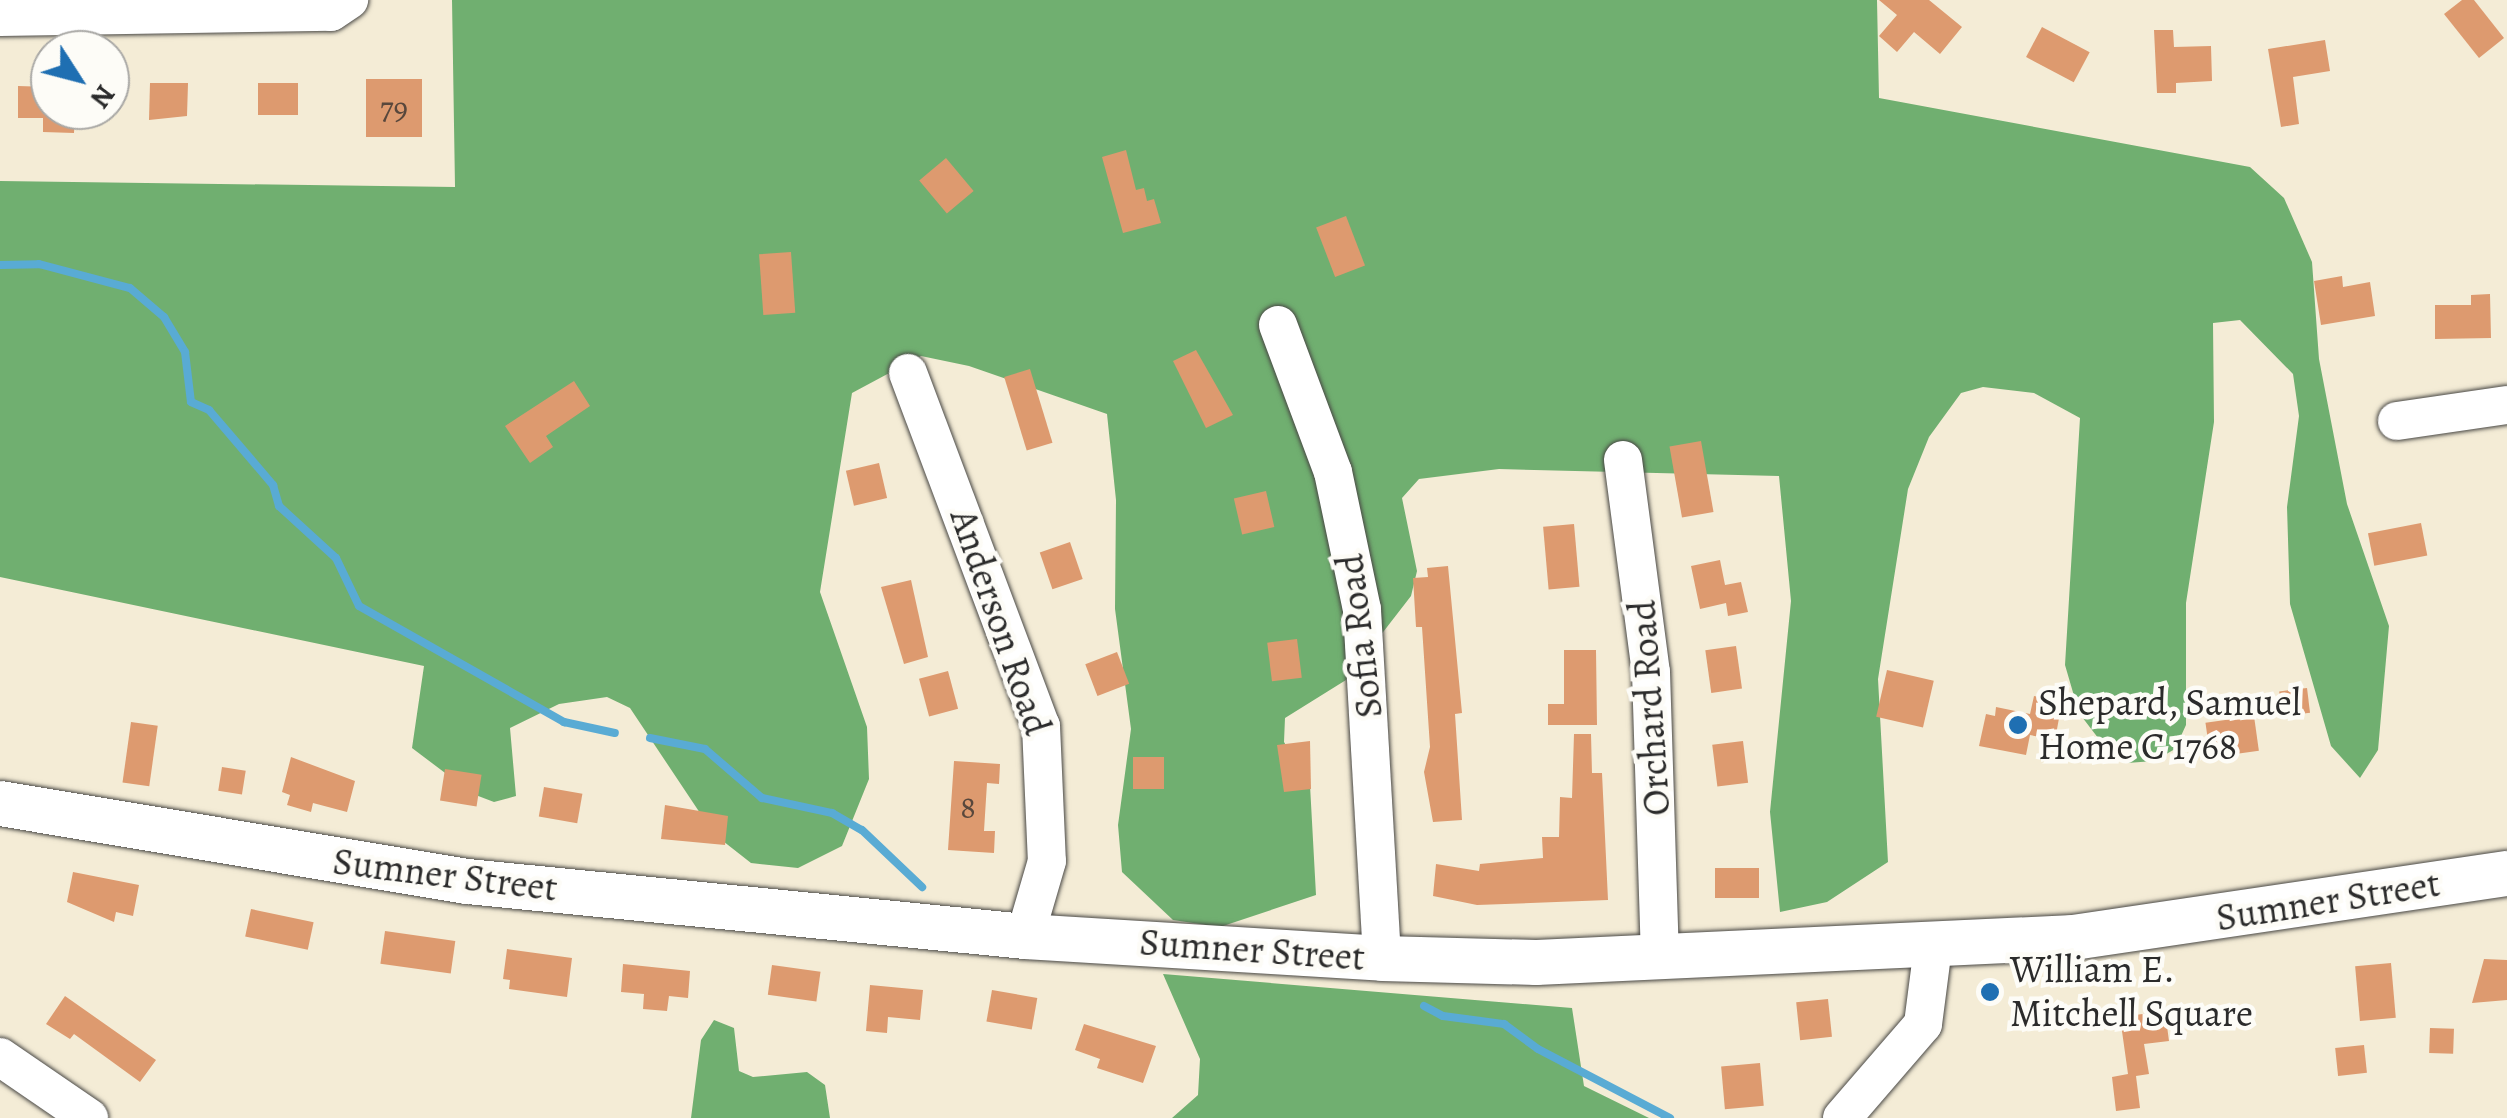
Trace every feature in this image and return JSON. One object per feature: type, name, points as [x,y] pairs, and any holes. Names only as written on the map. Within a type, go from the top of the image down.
[{"type":"main road","name":"Sumner Street","points":[[0,804],[466,882],[1024,936],[1382,958],[1660,957],[1933,947],[2153,928],[2507,873]]},
{"type":"street","points":[[0,18],[331,12],[348,0]]},
{"type":"street","name":"Sofia Road","points":[[1278,324],[1333,472],[1360,595],[1382,958]]},
{"type":"street","name":"Anderson Road","points":[[908,373],[1041,726],[1048,861],[1024,936]]},
{"type":"street","points":[[2397,421],[2507,405]]},
{"type":"street","name":"Orchard Road","points":[[1623,460],[1651,672],[1660,957]]},
{"type":"street","points":[[1842,1118],[1923,1024],[1933,947]]},
{"type":"street","points":[[0,1056],[88,1118]]},
{"type":"green space","points":[[452,0],[1877,0],[1879,98],[2250,167],[2284,198],[2312,262],[2319,359],[2347,504],[2389,626],[2378,750],[2360,778],[2331,746],[2290,604],[2287,507],[2299,416],[2293,374],[2240,320],[2213,323],[2214,422],[2186,603],[2186,725],[2175,749],[2154,761],[2127,763],[2108,751],[2079,713],[2065,665],[2080,418],[2034,393],[1983,387],[1961,393],[1929,437],[1908,489],[1878,679],[1888,862],[1827,902],[1780,912],[1770,812],[1791,601],[1779,476],[1499,469],[1419,479],[1402,498],[1417,571],[1411,596],[1346,680],[1285,718],[1284,742],[1310,785],[1316,895],[1220,927],[1173,920],[1122,872],[1118,825],[1131,729],[1115,609],[1116,500],[1107,414],[969,366],[921,356],[852,393],[820,592],[867,727],[869,779],[842,846],[798,868],[751,863],[714,834],[630,708],[607,697],[559,704],[510,728],[516,796],[494,802],[473,794],[412,748],[424,666],[0,577],[0,181],[455,187]]},
{"type":"green space","points":[[1163,974],[1572,1008],[1584,1086],[1649,1118],[1172,1118],[1198,1095],[1200,1059]]},
{"type":"green space","points":[[714,1020],[734,1028],[739,1071],[753,1077],[807,1072],[825,1085],[830,1118],[691,1118],[701,1040]]},
{"type":"building","points":[[1879,0],[1929,0],[1962,27],[1940,54],[1914,32],[1897,52],[1879,36],[1897,15]]},
{"type":"building","points":[[2462,0],[2474,0],[2504,38],[2479,58],[2444,14]]},
{"type":"building","points":[[2042,27],[2090,52],[2074,82],[2026,57]]},
{"type":"building","points":[[2154,30],[2173,30],[2174,47],[2211,46],[2212,81],[2176,83],[2176,93],[2157,93]]},
{"type":"building","points":[[2325,40],[2330,71],[2293,77],[2299,124],[2281,127],[2268,49]]},
{"type":"building","points":[[366,79],[422,79],[422,137],[366,137]]},
{"type":"building","points":[[150,83],[188,83],[187,116],[149,120]]},
{"type":"building","points":[[258,83],[298,83],[298,115],[258,115]]},
{"type":"building","points":[[18,86],[30,86],[30,118],[18,118]]},
{"type":"building","points":[[43,130],[74,130],[74,133]]},
{"type":"building","points":[[1126,150],[1136,190],[1144,188],[1147,201],[1154,199],[1161,223],[1123,233],[1102,157]]},
{"type":"building","points":[[946,158],[974,191],[947,213],[919,180]]},
{"type":"building","points":[[1346,216],[1365,265],[1335,277],[1316,227]]},
{"type":"building","points":[[791,252],[795,313],[763,315],[759,254]]},
{"type":"building","points":[[2342,276],[2343,287],[2370,282],[2375,316],[2321,325],[2314,281]]},
{"type":"building","points":[[2490,294],[2491,338],[2435,339],[2435,305],[2471,305],[2471,295]]},
{"type":"building","points":[[1196,350],[1233,415],[1206,428],[1173,361]]},
{"type":"building","points":[[1030,369],[1053,443],[1027,451],[1004,377]]},
{"type":"building","points":[[574,381],[590,406],[546,436],[553,447],[530,463],[505,426]]},
{"type":"building","points":[[1701,441],[1714,512],[1682,517],[1669,447]]},
{"type":"building","points":[[879,463],[887,498],[854,506],[846,471]]},
{"type":"building","points":[[1266,491],[1274,527],[1242,534],[1234,498]]},
{"type":"building","points":[[2421,523],[2427,555],[2374,566],[2368,533]]},
{"type":"building","points":[[1574,524],[1579,587],[1549,589],[1543,527]]},
{"type":"building","points":[[1070,542],[1083,579],[1052,589],[1040,552]]},
{"type":"building","points":[[1720,560],[1725,585],[1741,582],[1748,612],[1728,616],[1726,603],[1700,609],[1691,566]]},
{"type":"building","points":[[1448,566],[1462,713],[1455,714],[1462,820],[1433,822],[1424,772],[1430,747],[1422,627],[1416,627],[1413,578],[1428,577],[1427,568]]},
{"type":"building","points":[[911,580],[928,657],[904,664],[881,587]]},
{"type":"building","points":[[1297,639],[1302,678],[1272,681],[1267,643]]},
{"type":"building","points":[[1736,646],[1742,689],[1711,693],[1705,650]]},
{"type":"building","points":[[1564,650],[1596,650],[1597,725],[1548,725],[1548,704],[1564,704]]},
{"type":"building","points":[[1117,652],[1129,684],[1097,696],[1085,664]]},
{"type":"building","points":[[1887,670],[1934,681],[1923,728],[1876,717]]},
{"type":"building","points":[[948,671],[958,709],[929,716],[919,679]]},
{"type":"building","points":[[2307,688],[2310,713],[2282,716],[2279,691]]},
{"type":"building","name":"Shepard, Samuel Home C 1768","points":[[2034,696],[2062,702],[2055,740],[2030,735],[2026,755],[1979,746],[1986,714],[1995,716],[1996,707],[2030,714]]},
{"type":"building","points":[[2254,716],[2259,751],[2210,757],[2205,723]]},
{"type":"building","points":[[131,722],[158,726],[149,786],[123,782]]},
{"type":"building","points":[[1574,734],[1591,734],[1592,773],[1602,773],[1608,900],[1477,905],[1433,896],[1436,864],[1479,871],[1480,864],[1543,858],[1542,837],[1559,837],[1560,797],[1572,798]]},
{"type":"building","points":[[1310,741],[1311,789],[1284,792],[1277,745]]},
{"type":"building","points":[[1743,741],[1748,783],[1717,786],[1712,745]]},
{"type":"building","points":[[291,757],[355,781],[347,812],[313,803],[311,812],[287,805],[290,795],[282,792]]},
{"type":"building","points":[[1133,757],[1164,757],[1164,789],[1133,789]]},
{"type":"building","points":[[954,761],[1000,764],[999,784],[987,783],[984,831],[995,831],[994,853],[948,850]]},
{"type":"building","points":[[222,767],[246,771],[242,794],[218,791]]},
{"type":"building","points":[[445,769],[482,775],[477,806],[440,801]]},
{"type":"building","points":[[544,787],[582,794],[577,823],[539,817]]},
{"type":"building","points":[[665,805],[728,816],[725,845],[661,839]]},
{"type":"building","points":[[1715,868],[1759,868],[1759,898],[1715,898]]},
{"type":"building","points":[[73,872],[139,885],[133,916],[116,912],[114,922],[67,902]]},
{"type":"building","points":[[251,909],[314,922],[308,950],[245,936]]},
{"type":"building","points":[[385,931],[455,941],[451,974],[380,964]]},
{"type":"building","points":[[507,949],[572,958],[567,997],[509,989],[510,980],[503,979]]},
{"type":"building","points":[[2484,959],[2507,960],[2507,1000],[2472,1003]]},
{"type":"building","points":[[2391,963],[2396,1018],[2360,1021],[2355,966]]},
{"type":"building","points":[[623,964],[690,971],[688,998],[669,996],[667,1011],[643,1009],[644,994],[621,992]]},
{"type":"building","points":[[772,965],[821,972],[816,1002],[768,995]]},
{"type":"building","points":[[870,985],[923,990],[920,1020],[888,1017],[887,1033],[866,1031]]},
{"type":"building","points":[[992,990],[1037,998],[1032,1030],[986,1022]]},
{"type":"building","points":[[65,996],[156,1060],[140,1082],[74,1034],[70,1039],[46,1024]]},
{"type":"building","points":[[1828,999],[1832,1037],[1800,1040],[1796,1002]]},
{"type":"building","points":[[2165,1011],[2169,1041],[2144,1044],[2149,1074],[2136,1076],[2140,1108],[2116,1111],[2112,1077],[2128,1074],[2120,1017]]},
{"type":"building","points":[[1084,1024],[1156,1046],[1143,1083],[1097,1068],[1100,1059],[1075,1050]]},
{"type":"building","points":[[2430,1028],[2454,1029],[2453,1054],[2429,1053]]},
{"type":"building","points":[[2364,1045],[2367,1073],[2338,1076],[2335,1048]]},
{"type":"building","points":[[1760,1063],[1764,1106],[1725,1109],[1721,1066]]},
{"type":"waterway","points":[[0,265],[39,264],[130,288],[164,317],[185,352],[191,402],[209,410],[273,485],[279,506],[336,558],[359,606],[564,722],[615,733]]},
{"type":"waterway","points":[[650,738],[705,749],[762,798],[832,813],[862,830],[922,887]]},
{"type":"waterway","points":[[1424,1006],[1443,1016],[1504,1024],[1538,1049],[1670,1118]]},
{"type":"place","name":"Shepard, Samuel Home C 1768","points":[[2018,725]]},
{"type":"place","name":"William E. Mitchell Square","points":[[1990,992]]}]
